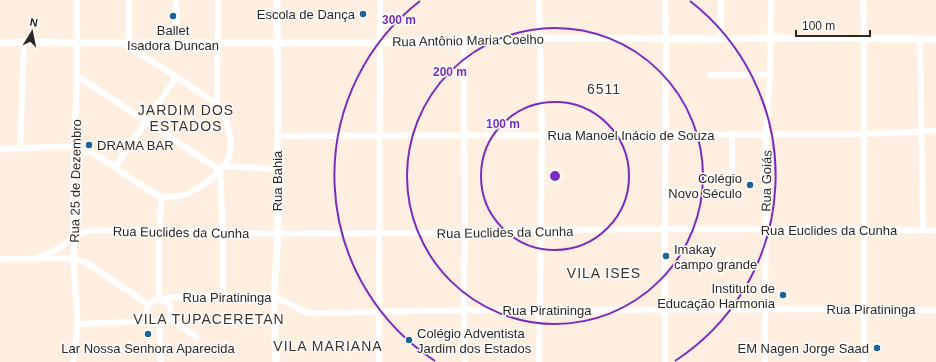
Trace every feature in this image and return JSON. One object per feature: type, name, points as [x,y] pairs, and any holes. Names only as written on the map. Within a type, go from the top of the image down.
[{"type":"street","name":"Rua 25 de Dezembro","points":[[72,362],[78,324],[74,258],[74,146],[77,76],[77,0]]},
{"type":"street","points":[[0,149],[74,146],[96,155],[150,191],[162,197],[188,194],[204,184],[222,168],[229,157],[230,148],[230,139],[226,120],[211,100],[126,43],[129,0]]},
{"type":"street","points":[[176,0],[177,43]]},
{"type":"street","points":[[217,106],[218,0]]},
{"type":"street","name":"Rua Bahia","points":[[276,362],[274,296],[278,234],[277,0]]},
{"type":"street","points":[[379,362],[380,0]]},
{"type":"street","points":[[539,0],[542,135],[539,362]]},
{"type":"street","points":[[665,0],[665,362]]},
{"type":"street","points":[[721,0],[721,39]]},
{"type":"street","name":"Rua Goiás","points":[[765,362],[766,134],[770,75],[771,0]]},
{"type":"street","points":[[863,0],[864,362]]},
{"type":"street","name":"Rua Antônio Maria Coelho","points":[[0,43],[380,43],[540,38],[864,38],[936,40]]},
{"type":"street","points":[[464,40],[465,362]]},
{"type":"street","points":[[920,40],[922,230]]},
{"type":"street","points":[[20,148],[24,43]]},
{"type":"street","points":[[710,75],[770,75]]},
{"type":"street","points":[[77,76],[222,168],[277,169]]},
{"type":"street","points":[[115,167],[177,77]]},
{"type":"street","name":"Rua Manoel Inácio de Souza","points":[[278,136],[864,134],[936,131]]},
{"type":"street","points":[[732,135],[732,183]]},
{"type":"street","points":[[222,168],[223,297]]},
{"type":"street","points":[[160,300],[159,230],[162,197]]},
{"type":"street","name":"Rua Euclides da Cunha","points":[[36,258],[61,247],[75,236],[94,230],[159,230],[223,234],[380,234],[664,229],[936,230]]},
{"type":"street","points":[[0,259],[74,258],[87,263],[149,305]]},
{"type":"street","name":"Rua Piratininga","points":[[160,300],[173,297],[274,296],[301,310],[309,313],[320,314],[464,310],[936,310]]},
{"type":"street","points":[[78,324],[156,322],[166,321],[171,314],[171,309],[166,301],[153,301],[149,305],[149,318],[156,322]]},
{"type":"street","points":[[169,318],[196,337]]},
{"type":"street","points":[[156,322],[160,362]]},
{"type":"place","name":"Escola de Dança","points":[[363,14]]},
{"type":"place","name":"Ballet Isadora Duncan","points":[[173,16]]},
{"type":"place","name":"DRAMA BAR","points":[[89,145]]},
{"type":"place","name":"Colégio Novo Século","points":[[750,185]]},
{"type":"place","name":"Imakay campo grande","points":[[666,256]]},
{"type":"place","name":"Instituto de Educação Harmonia","points":[[783,295]]},
{"type":"place","name":"Lar Nossa Senhora Aparecida","points":[[148,334]]},
{"type":"place","name":"Colégio Adventista Jardim dos Estados","points":[[409,340]]},
{"type":"place","name":"EM Nagen Jorge Saad","points":[[877,348]]},
{"type":"district","name":"6511","points":[[604,89]]},
{"type":"district","name":"JARDIM DOS ESTADOS","points":[[186,118]]},
{"type":"district","name":"VILA ISES","points":[[604,273]]},
{"type":"district","name":"VILA TUPACERETAN","points":[[209,319]]},
{"type":"district","name":"VILA MARIANA","points":[[328,346]]}]
